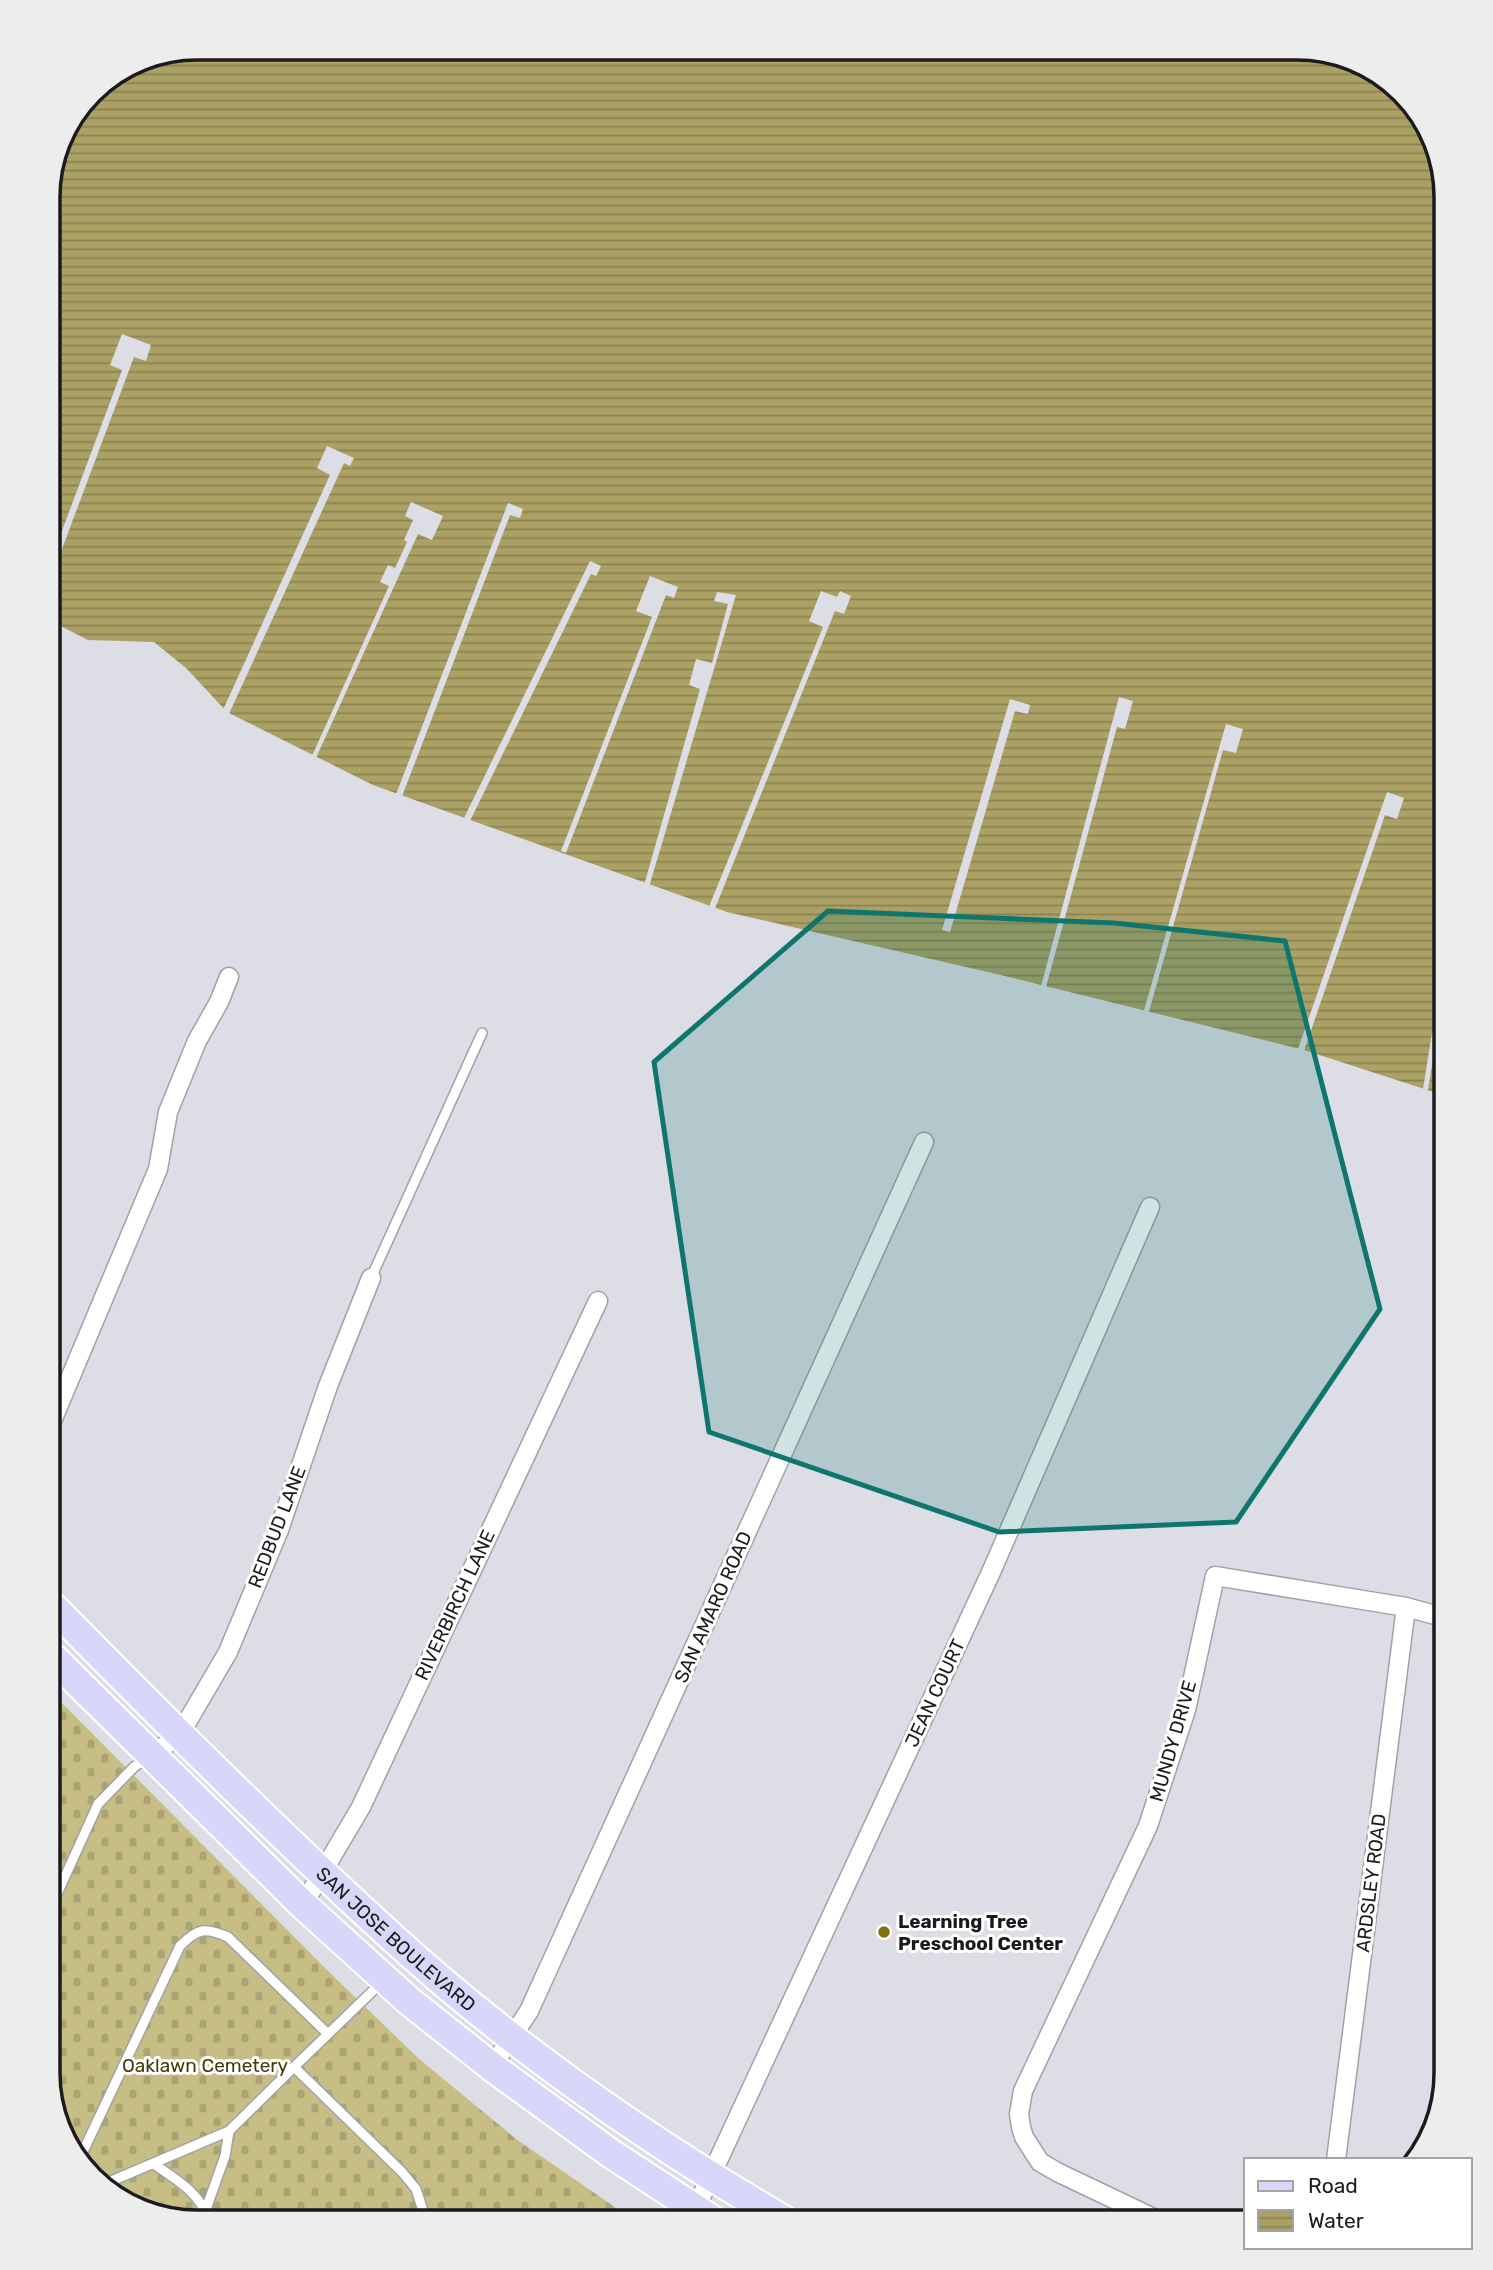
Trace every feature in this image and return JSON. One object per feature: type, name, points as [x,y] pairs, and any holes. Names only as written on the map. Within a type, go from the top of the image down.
[{"type":"main road","name":"SAN JOSE BOULEVARD","points":[[60,1614],[323,1874],[467,2003],[580,2088],[768,2210]]},
{"type":"main road","name":"SAN JOSE BOULEVARD","points":[[60,1665],[303,1905],[384,1979],[492,2067],[690,2210]]},
{"type":"street","points":[[60,1402],[158,1168],[169,1112],[192,1052],[229,977]]},
{"type":"street","name":"SAN AMARO ROAD","points":[[492,2067],[528,2011],[924,1142]]},
{"type":"street","name":"JEAN COURT","points":[[703,2210],[712,2176],[992,1570],[1150,1207]]},
{"type":"street","name":"REDBUD LANE","points":[[151,1756],[180,1734],[228,1652],[279,1530],[328,1386],[371,1279]]},
{"type":"street","name":"RIVERBIRCH LANE","points":[[303,1905],[361,1807],[598,1301]]},
{"type":"street","name":"MUNDY DRIVE","points":[[1137,2210],[1040,2162],[1024,2137],[1019,2114],[1023,2091],[1148,1826],[1186,1710],[1215,1576],[1406,1607],[1434,1615]]},
{"type":"street","name":"ARDSLEY ROAD","points":[[1336,2158],[1406,1607]]},
{"type":"lane","points":[[371,1279],[482,1033]]},
{"type":"lane","points":[[60,1887],[98,1804],[134,1767],[151,1756]]},
{"type":"lane","points":[[84,2151],[180,1946],[194,1932],[211,1930],[228,1937],[328,2034]]},
{"type":"lane","points":[[112,2181],[229,2131],[384,1979]]},
{"type":"lane","points":[[294,2067],[402,2172],[416,2189],[423,2210]]},
{"type":"lane","points":[[153,2164],[183,2184],[206,2209],[225,2156],[229,2131]]},
{"type":"highlighted area","points":[[828,911],[1114,923],[1285,941],[1380,1309],[1236,1522],[999,1532],[709,1432],[654,1062]]},
{"type":"green space","name":"Oaklawn Cemetery","points":[[60,1701],[418,2058],[516,2139],[619,2210],[188,2210],[170,2208],[136,2196],[113,2182],[100,2170],[88,2157],[70,2126],[61,2091]]},
{"type":"water","points":[[188,60],[1305,60],[1349,70],[1380,88],[1405,113],[1423,144],[1429,161],[1434,197],[1434,1092],[1304,1050],[1005,976],[727,912],[373,785],[227,712],[186,668],[154,642],[88,640],[60,626],[60,188],[64,161],[74,136],[88,113],[106,94],[144,70]]},
{"type":"pier","points":[[122,334],[151,345],[146,361],[134,357],[60,554],[60,536],[122,370],[110,365]]},
{"type":"pier","points":[[327,446],[354,458],[350,466],[344,463],[228,716],[222,712],[330,475],[317,468]]},
{"type":"pier","points":[[411,502],[443,516],[432,540],[418,534],[315,760],[311,758],[389,586],[380,582],[388,565],[395,568],[407,542],[404,540],[413,520],[405,516]]},
{"type":"pier","points":[[508,503],[523,509],[520,518],[510,515],[401,799],[395,797]]},
{"type":"pier","points":[[590,561],[601,566],[596,576],[591,574],[470,821],[464,818]]},
{"type":"pier","points":[[650,576],[678,587],[674,598],[666,595],[566,853],[561,851],[652,617],[636,611]]},
{"type":"pier","points":[[821,591],[837,597],[840,591],[851,596],[844,614],[835,611],[714,911],[708,909],[823,627],[809,621]]},
{"type":"pier","points":[[717,592],[736,595],[649,887],[644,885],[700,689],[689,685],[696,659],[712,663],[728,604],[714,601]]},
{"type":"pier","points":[[1119,697],[1133,701],[1125,729],[1117,727],[1046,987],[1041,986]]},
{"type":"pier","points":[[1010,699],[1030,705],[1028,714],[1015,711],[950,932],[942,930]]},
{"type":"pier","points":[[1226,724],[1243,729],[1236,753],[1223,750],[1148,1015],[1143,1014]]},
{"type":"pier","points":[[1387,792],[1404,798],[1397,819],[1385,815],[1304,1051],[1298,1049]]},
{"type":"pier","points":[[1434,1020],[1434,1052],[1428,1090],[1423,1089]]},
{"type":"place","name":"Learning Tree Preschool Center","points":[[884,1932]]}]
